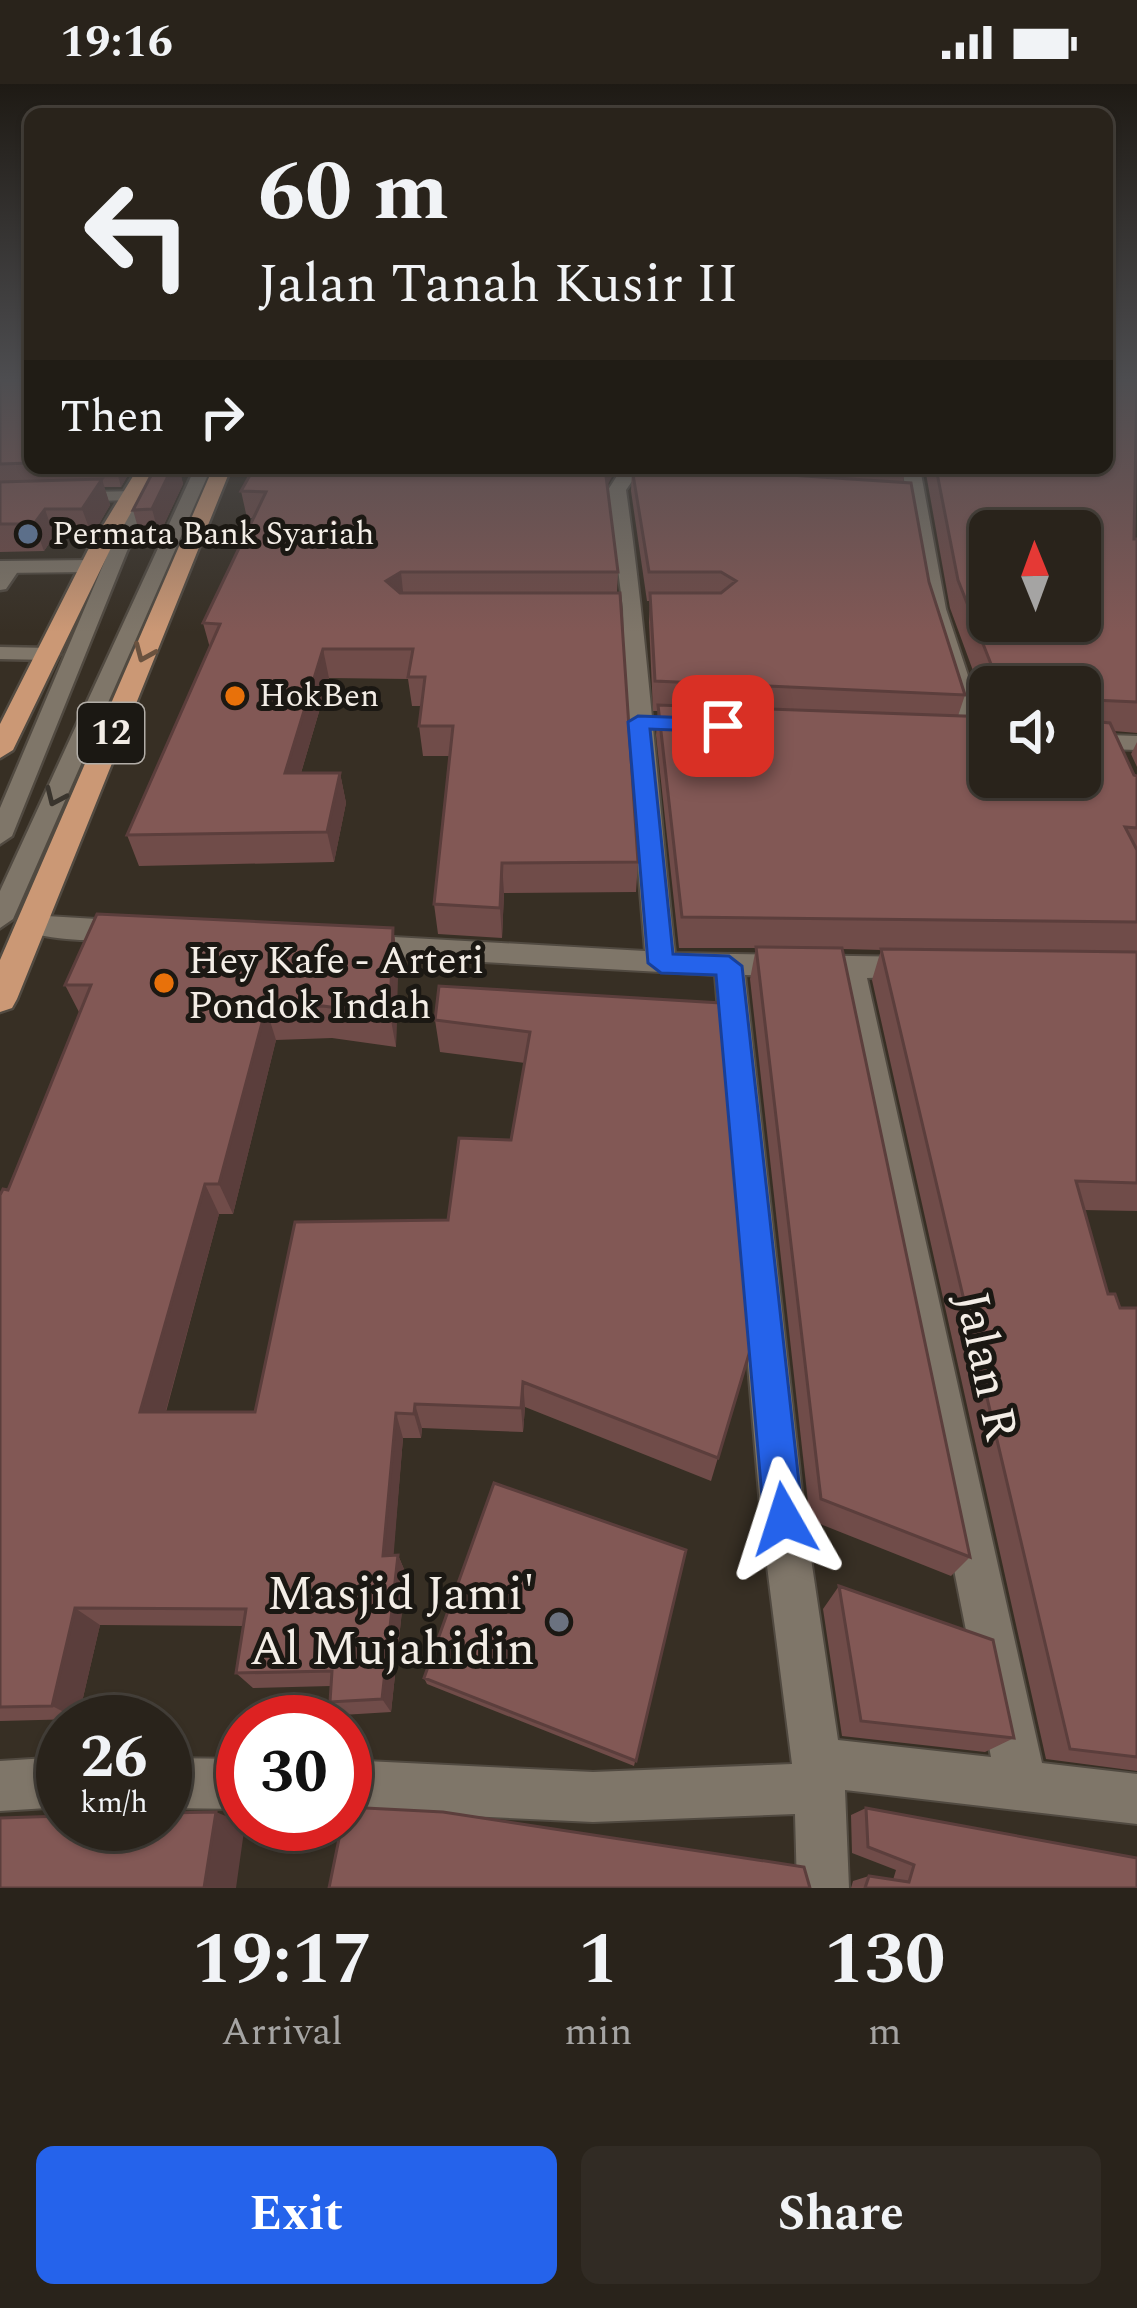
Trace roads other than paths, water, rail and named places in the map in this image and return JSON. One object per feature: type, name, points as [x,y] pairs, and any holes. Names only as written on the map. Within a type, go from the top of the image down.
[{"type":"highway","name":"12","points":[[0,750],[143,474]]},
{"type":"highway","name":"12","points":[[0,999],[15,922],[219,474]]},
{"type":"street","points":[[625,474],[617,490],[650,723],[661,963]]},
{"type":"street","points":[[911,474],[935,609],[969,723]]},
{"type":"street","points":[[0,499],[130,495]]},
{"type":"street","points":[[894,499],[917,500]]},
{"type":"street","points":[[4,573],[92,566]]},
{"type":"street","points":[[1101,748],[1114,753],[1137,743]]},
{"type":"street","points":[[15,922],[170,934]]},
{"type":"street","points":[[334,944],[729,966],[942,968]]},
{"type":"street","points":[[729,966],[784,1519],[818,1775],[823,1888]]},
{"type":"street","name":"Jalan R","points":[[850,968],[1022,1786]]},
{"type":"street","points":[[372,1785],[593,1797],[818,1775],[1022,1786],[1137,1799]]},
{"type":"street","points":[[0,1786],[36,1784]]},
{"type":"lane","points":[[0,836],[118,551],[159,474]]},
{"type":"lane","points":[[15,922],[201,474]]},
{"type":"lane","points":[[0,653],[50,654]]},
{"type":"place","name":"Permata Bank Syariah","points":[[28,534]]},
{"type":"place","name":"HokBen","points":[[235,696]]},
{"type":"place","name":"Hey Kafe - Arteri Pondok Indah","points":[[164,983]]},
{"type":"place","name":"Masjid Jami' Al Mujahidin","points":[[559,1622]]}]
